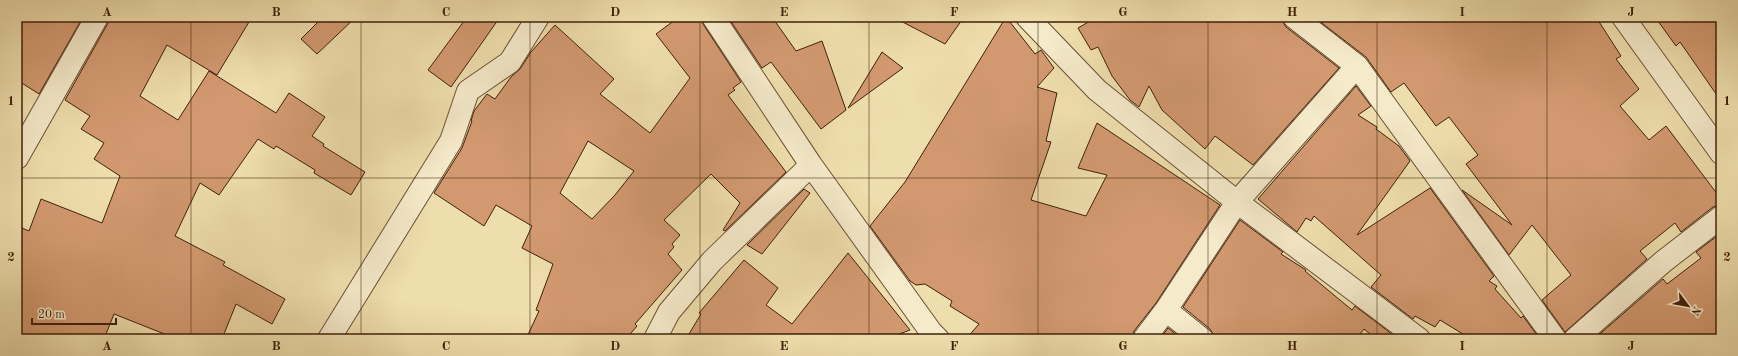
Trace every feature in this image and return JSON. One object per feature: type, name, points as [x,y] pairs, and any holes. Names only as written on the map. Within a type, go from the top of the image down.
[{"type":"street","points":[[17,158],[97,17]]},
{"type":"street","points":[[329,339],[451,141],[468,91],[510,62],[538,17]]},
{"type":"street","points":[[713,17],[811,165],[931,337]]},
{"type":"street","points":[[1028,17],[1097,90],[1237,202],[1419,339]]},
{"type":"street","points":[[1294,17],[1356,66],[1555,339]]},
{"type":"street","points":[[1623,17],[1721,153]]},
{"type":"street","points":[[1144,339],[1166,310],[1237,202],[1356,66]]},
{"type":"street","points":[[655,339],[669,312],[712,261],[811,165]]},
{"type":"street","points":[[1574,339],[1664,261],[1721,217]]},
{"type":"street","points":[[1166,310],[1202,339]]},
{"type":"building","points":[[17,17],[83,17],[39,94],[17,80]]},
{"type":"building","points":[[109,17],[252,17],[217,75],[167,45],[140,96],[178,120],[209,71],[276,113],[289,93],[325,117],[312,136],[324,144],[323,146],[365,172],[351,195],[314,173],[315,170],[276,146],[274,149],[258,139],[219,195],[200,183],[175,236],[225,262],[223,265],[285,299],[272,324],[236,304],[222,339],[177,339],[114,314],[104,339],[17,339],[17,226],[29,231],[41,199],[102,223],[120,176],[94,159],[104,143],[81,129],[90,116],[65,100],[108,23]]},
{"type":"building","points":[[323,17],[356,17],[317,54],[301,39]]},
{"type":"building","points":[[467,17],[500,17],[451,87],[428,70]]},
{"type":"building","points":[[679,17],[701,17],[703,24],[741,82],[733,88],[735,90],[728,95],[786,172],[725,231],[723,230],[740,203],[711,174],[664,220],[680,235],[672,244],[674,247],[668,254],[682,270],[635,324],[637,326],[626,339],[526,339],[539,311],[536,310],[553,264],[522,248],[532,226],[496,205],[484,226],[434,193],[462,148],[474,111],[487,94],[495,99],[511,77],[520,69],[531,52],[555,25],[614,79],[600,94],[650,133],[690,78],[656,34]],"holes":[[[588,141],[634,171],[615,195],[592,219],[560,193]]]},
{"type":"building","points":[[728,17],[772,17],[796,51],[822,41],[846,110],[821,129],[771,62],[762,68]]},
{"type":"building","points":[[893,17],[964,17],[945,44]]},
{"type":"building","points":[[1006,17],[1035,54],[1041,50],[1054,68],[1037,87],[1057,93],[1046,141],[1051,142],[1031,200],[1086,216],[1107,175],[1078,168],[1097,123],[1220,205],[1156,303],[1134,331],[1132,339],[966,339],[979,324],[950,306],[952,301],[925,284],[916,285],[910,281],[870,226],[905,182]]},
{"type":"building","points":[[1097,17],[1282,17],[1286,27],[1339,68],[1253,165],[1215,136],[1205,149],[1162,110],[1149,86],[1139,107],[1130,100],[1112,76],[1098,47],[1091,50],[1078,28]]},
{"type":"building","points":[[1314,17],[1596,17],[1621,56],[1616,59],[1639,89],[1620,106],[1649,140],[1666,126],[1721,199],[1721,205],[1713,207],[1681,232],[1675,223],[1640,251],[1647,259],[1565,332],[1542,300],[1571,275],[1532,225],[1509,255],[1462,190],[1512,225],[1466,164],[1478,155],[1449,117],[1436,126],[1404,83],[1391,92],[1366,57]]},
{"type":"building","points":[[1655,17],[1721,17],[1721,101],[1680,42],[1676,46]]},
{"type":"building","points":[[882,52],[903,68],[848,108]]},
{"type":"building","points":[[1356,86],[1371,106],[1358,115],[1377,127],[1376,129],[1399,146],[1410,161],[1357,235],[1430,188],[1494,276],[1489,281],[1497,286],[1495,289],[1521,318],[1523,316],[1540,339],[1471,339],[1440,320],[1435,327],[1415,316],[1413,319],[1371,287],[1381,275],[1314,216],[1311,221],[1306,218],[1297,232],[1258,199]]},
{"type":"building","points":[[804,189],[810,193],[762,254],[747,245]]},
{"type":"building","points":[[1240,220],[1283,252],[1281,254],[1306,270],[1305,271],[1352,310],[1355,306],[1397,338],[1376,339],[1364,329],[1356,339],[1214,339],[1210,329],[1183,307]]},
{"type":"building","points":[[1721,233],[1721,339],[1594,339],[1663,279],[1667,284],[1701,258],[1696,252]]},
{"type":"building","points":[[848,253],[910,330],[886,339],[686,339],[701,314],[699,313],[744,260],[778,288],[766,305],[792,324]]},
{"type":"building","points":[[1168,328],[1182,339],[1160,339]]}]
